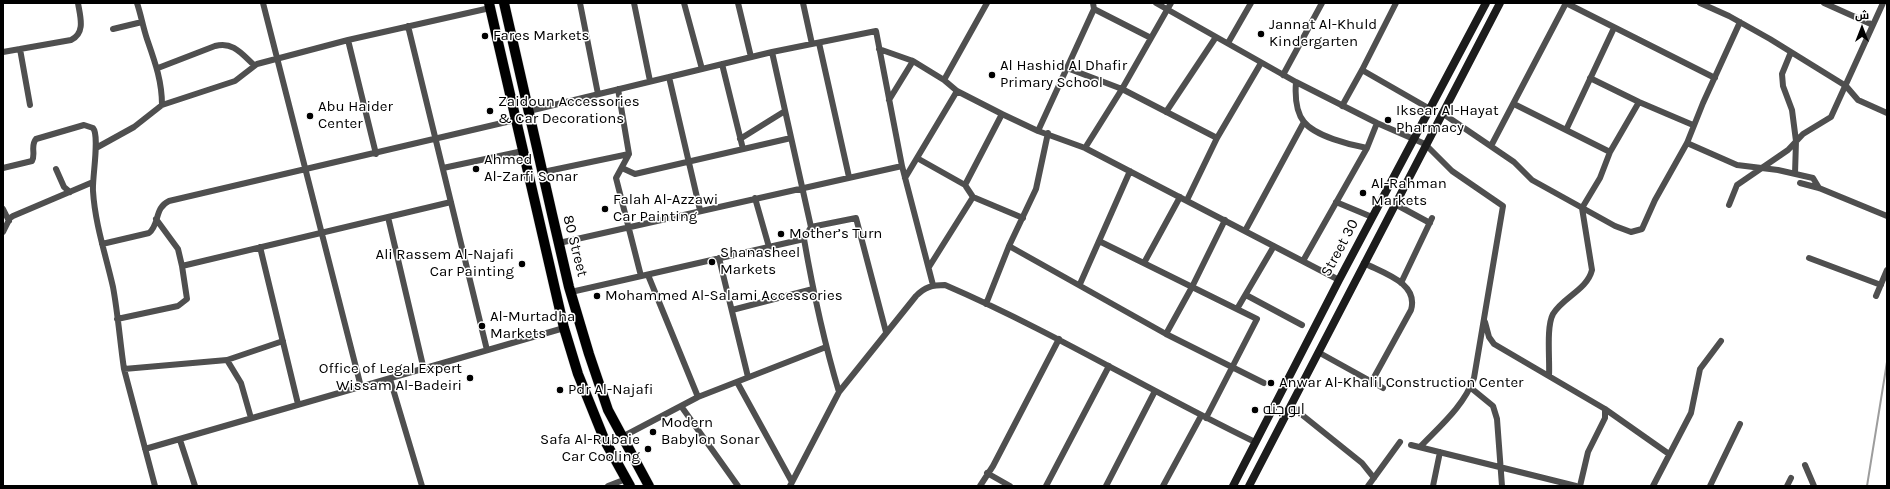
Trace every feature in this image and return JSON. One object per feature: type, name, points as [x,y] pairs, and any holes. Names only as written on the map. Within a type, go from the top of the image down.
[{"type":"main road","name":"80 Street","points":[[504,3],[559,243],[571,292],[589,354],[606,403],[649,486]]},
{"type":"main road","name":"80 Street","points":[[490,5],[522,151],[564,328],[578,374],[605,441],[628,483]]},
{"type":"main road","points":[[494,26],[495,22],[500,18],[506,19],[509,22]]},
{"type":"street","points":[[3,52],[71,40],[76,37],[80,32],[81,26],[78,3]]},
{"type":"street","points":[[137,3],[158,68],[162,86],[162,105]]},
{"type":"street","points":[[263,3],[307,170],[361,387]]},
{"type":"street","points":[[580,3],[598,94]]},
{"type":"street","points":[[634,3],[650,81]]},
{"type":"street","points":[[684,3],[702,69]]},
{"type":"street","points":[[738,3],[751,57]]},
{"type":"street","points":[[803,3],[812,44]]},
{"type":"street","points":[[944,80],[987,3]]},
{"type":"street","points":[[1156,3],[1296,82],[1377,123],[1426,144],[1452,170],[1502,206],[1475,374],[1471,388],[1460,406],[1420,447]]},
{"type":"street","points":[[1085,148],[1122,89],[1171,3]]},
{"type":"street","points":[[1228,43],[1250,3]]},
{"type":"street","points":[[1283,75],[1322,3]]},
{"type":"street","points":[[1342,106],[1396,3]]},
{"type":"street","name":"Street 30","points":[[1236,484],[1255,442],[1339,280],[1486,3]]},
{"type":"street","name":"Street 30","points":[[1249,486],[1500,3]]},
{"type":"street","points":[[1492,146],[1566,3],[1714,78]]},
{"type":"street","points":[[1824,3],[1873,26]]},
{"type":"street","points":[[1729,205],[1737,185],[1788,150],[1803,134],[1831,117],[1883,3]]},
{"type":"street","points":[[1704,4],[1740,22],[1846,86],[1858,100],[1887,113]]},
{"type":"street","points":[[96,148],[134,127],[162,105],[235,81],[254,65],[490,5]]},
{"type":"street","points":[[1038,131],[1094,6],[1151,38]]},
{"type":"street","points":[[113,29],[142,22]]},
{"type":"street","points":[[1442,113],[1514,162],[1532,180],[1582,208],[1631,232],[1642,228],[1655,200],[1687,143],[1693,125],[1740,22]]},
{"type":"street","points":[[408,26],[487,350]]},
{"type":"street","points":[[1566,130],[1614,28]]},
{"type":"street","points":[[529,111],[772,52],[876,31],[902,166],[933,285]]},
{"type":"street","points":[[1166,112],[1216,37]]},
{"type":"street","points":[[348,40],[376,154]]},
{"type":"street","points":[[820,43],[849,177]]},
{"type":"street","points":[[158,68],[224,44],[236,48],[254,65]]},
{"type":"street","points":[[20,49],[30,105]]},
{"type":"street","points":[[879,49],[913,61],[944,80],[957,91],[1038,131],[1048,133],[1085,148],[1339,280]]},
{"type":"street","points":[[772,52],[811,227],[804,239],[812,289],[839,392]]},
{"type":"street","points":[[1791,52],[1782,74],[1783,86],[1792,110],[1796,141],[1795,174]]},
{"type":"street","points":[[889,100],[913,61]]},
{"type":"street","points":[[1187,200],[1217,138],[1261,62]]},
{"type":"street","points":[[722,64],[743,149]]},
{"type":"street","points":[[1067,68],[1122,89],[1217,138]]},
{"type":"street","points":[[1362,70],[1430,109]]},
{"type":"street","points":[[669,77],[700,210]]},
{"type":"street","points":[[1590,78],[1639,102],[1693,125]]},
{"type":"street","points":[[1296,82],[1295,94],[1299,114],[1304,122],[1313,129],[1345,144],[1367,148]]},
{"type":"street","points":[[618,89],[629,154],[616,178],[641,276]]},
{"type":"street","points":[[906,178],[957,91]]},
{"type":"street","points":[[1550,376],[1552,316],[1589,279],[1592,270],[1582,208],[1600,178],[1610,152],[1639,102]]},
{"type":"street","points":[[1514,104],[1610,152]]},
{"type":"street","points":[[740,139],[785,111]]},
{"type":"street","points":[[965,185],[1002,114]]},
{"type":"street","points":[[102,244],[149,233],[154,228],[160,207],[169,201],[376,154],[515,120]]},
{"type":"street","points":[[1245,231],[1304,122]]},
{"type":"street","points":[[1423,122],[1434,128]]},
{"type":"street","points":[[1303,261],[1367,148],[1377,123]]},
{"type":"street","points":[[3,168],[32,161],[34,158],[33,143],[36,139],[81,126],[90,127],[95,130],[96,148],[93,182],[94,199],[102,244],[113,288],[124,369],[155,486]]},
{"type":"street","points":[[986,304],[1009,246],[1036,190],[1048,133]]},
{"type":"street","points":[[622,168],[635,174],[791,138]]},
{"type":"street","points":[[1687,143],[1737,165],[1813,178],[1819,188]]},
{"type":"street","points":[[443,168],[522,151]]},
{"type":"street","points":[[543,172],[629,154]]},
{"type":"street","points":[[917,158],[965,185],[973,197],[1023,218]]},
{"type":"street","points":[[559,243],[802,187],[902,166]]},
{"type":"street","points":[[56,169],[64,187],[70,192]]},
{"type":"street","points":[[1080,284],[1130,171]]},
{"type":"street","points":[[3,232],[9,221],[17,214],[93,182]]},
{"type":"street","points":[[1800,183],[1819,188],[1887,216]]},
{"type":"street","points":[[929,267],[973,197]]},
{"type":"street","points":[[1144,263],[1180,197]]},
{"type":"street","points":[[755,198],[769,247]]},
{"type":"street","points":[[182,266],[451,202]]},
{"type":"street","points":[[1336,202],[1372,218]]},
{"type":"street","points":[[1395,204],[1431,220],[1401,283]]},
{"type":"street","points":[[3,209],[9,221]]},
{"type":"street","points":[[388,217],[424,370]]},
{"type":"street","points":[[811,227],[856,218],[886,332]]},
{"type":"street","points":[[117,319],[178,306],[185,303],[188,296],[176,244],[156,219]]},
{"type":"street","points":[[1166,334],[1192,287],[1225,220]]},
{"type":"street","points":[[571,292],[804,239]]},
{"type":"street","points":[[1099,241],[1256,319],[1233,367],[1163,486]]},
{"type":"street","points":[[1009,246],[1080,284],[1166,334],[1264,383]]},
{"type":"street","points":[[1237,309],[1274,246]]},
{"type":"street","points":[[260,247],[298,404]]},
{"type":"street","points":[[719,258],[748,377]]},
{"type":"street","points":[[1809,258],[1881,285]]},
{"type":"street","points":[[1364,263],[1401,283],[1411,295],[1411,310],[1372,382]]},
{"type":"street","points":[[1876,296],[1887,270]]},
{"type":"street","points":[[648,275],[698,397]]},
{"type":"street","points":[[791,484],[839,392],[916,296],[923,289],[933,285],[945,285],[1059,339],[1203,417],[1255,442]]},
{"type":"street","points":[[732,310],[812,289]]},
{"type":"street","points":[[1246,295],[1302,325]]},
{"type":"street","points":[[1484,319],[1489,338],[1494,344],[1605,410],[1669,454]]},
{"type":"street","points":[[145,449],[180,440],[298,404],[424,370],[564,328]]},
{"type":"street","points":[[980,486],[987,473],[993,466],[1059,339]]},
{"type":"street","points":[[124,369],[227,360],[283,341]]},
{"type":"street","points":[[1653,486],[1694,405],[1700,369],[1721,341]]},
{"type":"street","points":[[622,436],[698,397],[826,347]]},
{"type":"street","points":[[1318,352],[1383,388]]},
{"type":"street","points":[[227,360],[241,384],[251,418]]},
{"type":"street","points":[[1046,486],[1109,366]]},
{"type":"street","points":[[390,379],[422,486]]},
{"type":"street","points":[[737,382],[791,484]]},
{"type":"street","points":[[1471,388],[1493,406],[1497,418],[1502,468],[1502,486]]},
{"type":"street","points":[[1106,486],[1155,391]]},
{"type":"street","points":[[681,406],[738,486]]},
{"type":"street","points":[[1291,406],[1362,463],[1374,478]]},
{"type":"street","points":[[1580,486],[1588,452],[1605,418],[1605,410]]},
{"type":"street","points":[[1710,486],[1740,424]]},
{"type":"street","points":[[180,440],[195,486]]},
{"type":"street","points":[[1368,486],[1400,442]]},
{"type":"street","points":[[1411,445],[1576,486]]},
{"type":"street","points":[[1433,486],[1440,452]]},
{"type":"street","points":[[1805,465],[1814,486]]},
{"type":"street","points":[[987,473],[1010,486]]},
{"type":"street","points":[[1788,486],[1791,478]]},
{"type":"street","points":[[608,486],[628,483]]},
{"type":"waterway","points":[[1867,486],[1887,362]]},
{"type":"place","name":"Jannat Al-Khuld Kindergarten","points":[[1261,34]]},
{"type":"place","name":"Fares Markets","points":[[485,36]]},
{"type":"place","name":"Al Hashid Al Dhafir Primary School","points":[[992,75]]},
{"type":"place","name":"Zaidoun Accessories & Car Decorations","points":[[490,111]]},
{"type":"place","name":"Abu Haider Center","points":[[310,116]]},
{"type":"place","name":"Iksear Al-Hayat Pharmacy","points":[[1388,120]]},
{"type":"place","name":"Ahmed Al-Zarfi Sonar","points":[[476,169]]},
{"type":"place","name":"Al-Rahman Markets","points":[[1363,193]]},
{"type":"place","name":"Falah Al-Azzawi Car Painting","points":[[605,209]]},
{"type":"place","name":"Mother’s Turn","points":[[781,234]]},
{"type":"place","name":"Shanasheel Markets","points":[[712,262]]},
{"type":"place","name":"Ali Rassem Al-Najafi Car Painting","points":[[522,264]]},
{"type":"place","name":"Mohammed Al-Salami Accessories","points":[[597,296]]},
{"type":"place","name":"Al-Murtadha Markets","points":[[482,326]]},
{"type":"place","name":"Office of Legal Expert Wissam Al-Badeiri","points":[[470,378]]},
{"type":"place","name":"Anwar Al-Khalil Construction Center","points":[[1271,383]]},
{"type":"place","name":"Pdr Al-Najafi","points":[[560,390]]},
{"type":"place","name":"ابو جنه","points":[[1255,410]]},
{"type":"place","name":"Modern Babylon Sonar","points":[[653,432]]},
{"type":"place","name":"Safa Al-Rubaie Car Cooling","points":[[648,449]]}]
